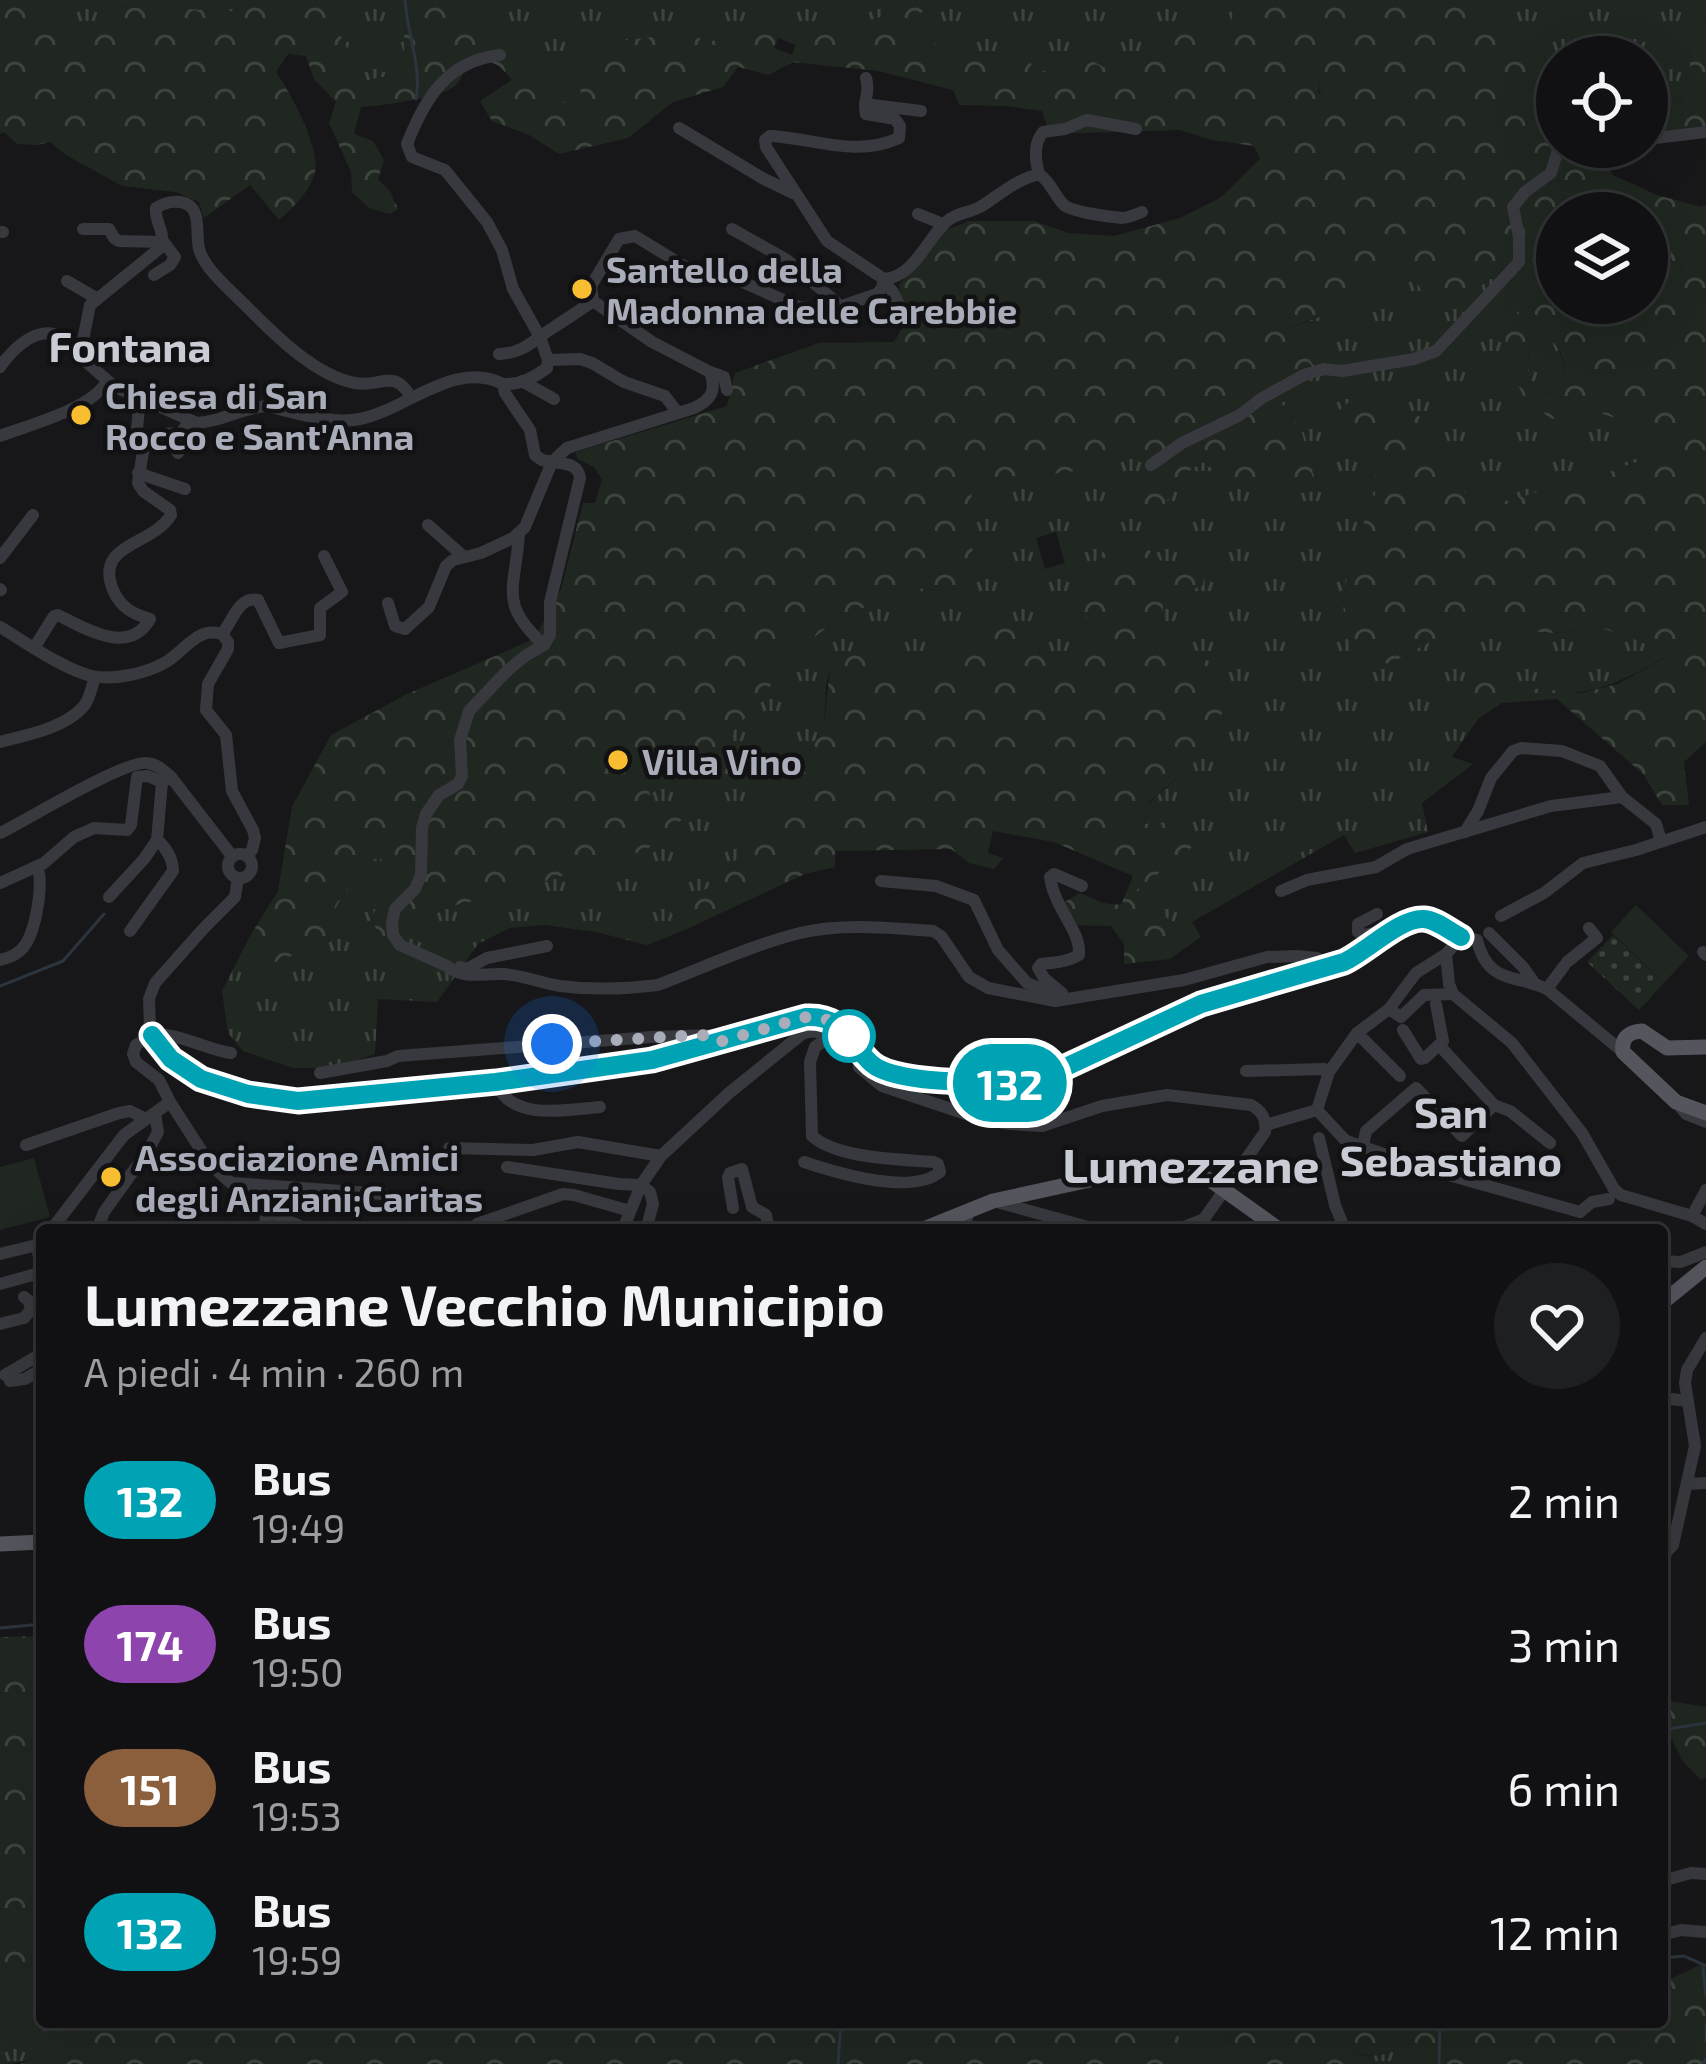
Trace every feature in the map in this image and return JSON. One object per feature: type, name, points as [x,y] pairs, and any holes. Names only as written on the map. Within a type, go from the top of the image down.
[{"type":"main road","points":[[1706,1047],[1667,1048],[1636,1031],[1625,1038],[1623,1052],[1676,1102],[1706,1113]]},
{"type":"main road","points":[[936,1224],[993,1201],[1024,1202],[1117,1174],[1160,1169],[1186,1171],[1224,1189],[1272,1224]]},
{"type":"main road","points":[[1668,1298],[1706,1268]]},
{"type":"main road","points":[[0,1544],[36,1542]]},
{"type":"street","points":[[0,367],[6,347],[48,331],[107,381],[190,422],[207,423],[266,406],[339,421],[359,419],[464,378],[522,382],[547,368],[540,337],[513,290],[502,250],[487,221],[446,170],[412,157],[408,149],[408,139],[446,76],[476,59],[500,55]]},
{"type":"street","points":[[866,78],[866,114],[896,119],[898,138],[846,148],[770,136],[766,147],[827,241],[884,281],[900,307]]},
{"type":"street","points":[[866,104],[921,111]]},
{"type":"street","points":[[1136,129],[1087,120],[1043,132],[1036,140],[1035,160],[1039,174],[1065,206],[1080,213],[1123,218],[1142,212]]},
{"type":"street","points":[[679,128],[794,193]]},
{"type":"street","points":[[1668,137],[1706,132]]},
{"type":"street","points":[[1151,465],[1304,375],[1414,359],[1436,351],[1520,262],[1513,207],[1553,168]]},
{"type":"street","points":[[884,281],[907,270],[950,217],[975,210],[1013,183],[1039,174]]},
{"type":"street","points":[[76,353],[82,345],[87,311],[97,298],[163,242],[156,208],[162,203],[184,203],[195,215],[202,256],[276,336],[320,370],[355,383],[395,380],[411,398]]},
{"type":"street","points":[[918,214],[941,227]]},
{"type":"street","points":[[83,229],[109,229],[116,241],[163,242],[175,257],[154,275]]},
{"type":"street","points":[[732,229],[788,260],[838,307]]},
{"type":"street","points":[[592,302],[591,286],[619,238],[627,236],[635,236],[684,266],[738,280],[799,307],[830,310],[878,294],[884,281]]},
{"type":"street","points":[[67,281],[97,298]]},
{"type":"street","points":[[485,376],[497,357],[536,343],[592,302]]},
{"type":"street","points":[[592,302],[652,342],[724,377],[727,390]]},
{"type":"street","points":[[548,360],[592,363],[624,382],[664,396],[677,412]]},
{"type":"street","points":[[388,603],[395,626],[405,629],[429,607],[446,566],[519,533],[552,462],[567,448],[709,401],[710,372]]},
{"type":"street","points":[[0,436],[52,418],[102,391],[107,381]]},
{"type":"street","points":[[522,382],[554,399]]},
{"type":"street","points":[[502,383],[530,430],[535,454],[579,470],[550,602],[550,635],[544,645],[518,660],[469,711],[460,740],[462,776],[425,814],[421,875],[415,889],[395,909],[392,923],[400,945],[447,966],[466,969],[488,958],[547,946]]},
{"type":"street","points":[[34,648],[58,615],[107,637],[133,635],[148,625],[150,619],[129,613],[121,603],[108,567],[118,554],[160,529],[171,514],[140,488],[144,445],[137,429],[140,398]]},
{"type":"street","points":[[178,453],[174,447],[190,422]]},
{"type":"street","points":[[144,445],[158,436],[179,435]]},
{"type":"street","points":[[138,473],[185,489]]},
{"type":"street","points":[[0,559],[33,515]]},
{"type":"street","points":[[428,525],[463,556]]},
{"type":"street","points":[[519,533],[514,608],[544,645]]},
{"type":"street","points":[[222,634],[241,604],[254,598],[279,643],[320,635],[320,608],[341,592],[323,556]]},
{"type":"street","points":[[0,627],[95,677],[160,666],[197,636],[213,631],[228,642],[208,684],[206,710],[226,735],[232,791],[255,838],[252,850],[227,867],[238,878],[235,897],[155,982],[149,999],[152,1035],[171,1059],[201,1079],[248,1094],[298,1101],[496,1082],[652,1060],[806,1017],[832,1020],[844,1043],[882,1086],[975,1117],[1042,1126],[1102,1106],[1167,1095],[1260,1110],[1265,1132],[1204,1219],[1191,1224]]},
{"type":"street","points":[[0,742],[46,729],[83,707],[95,677]]},
{"type":"street","points":[[1466,832],[1491,778],[1521,748],[1562,751],[1600,766],[1622,797],[1655,824],[1661,841]]},
{"type":"street","points":[[0,832],[135,764],[150,763],[159,766],[166,780],[240,856]]},
{"type":"street","points":[[0,883],[38,866],[74,837],[94,828],[127,830],[137,777],[166,780]]},
{"type":"street","points":[[109,898],[157,840],[166,780]]},
{"type":"street","points":[[1281,890],[1307,880],[1376,867],[1408,849],[1572,801],[1622,797]]},
{"type":"street","points":[[1342,1224],[1334,1205],[1318,1123],[1329,1072],[1357,1033],[1461,937],[1491,927],[1583,862],[1706,827]]},
{"type":"street","points":[[130,931],[173,871],[157,840]]},
{"type":"street","points":[[0,960],[17,954],[30,937],[41,884],[38,866]]},
{"type":"street","points":[[1066,998],[1038,968],[1062,963],[1080,950],[1077,936],[1055,902],[1050,877],[1054,874],[1082,886]]},
{"type":"street","points":[[881,881],[936,886],[974,900],[998,950],[1027,983],[1066,998]]},
{"type":"street","points":[[1377,914],[1358,924],[1358,932],[1394,930]]},
{"type":"street","points":[[867,1068],[934,1080],[1015,1083],[1042,1078],[1201,1004],[1359,955],[1414,920],[1428,919],[1461,937]]},
{"type":"street","points":[[447,966],[467,976],[506,974],[558,986],[640,987],[658,985],[804,932],[848,927],[933,931],[969,977],[988,988],[1055,1000],[1184,980],[1268,957],[1317,958],[1328,967]]},
{"type":"street","points":[[1491,927],[1481,955],[1495,972],[1541,987]]},
{"type":"street","points":[[1491,927],[1541,987],[1623,1052]]},
{"type":"street","points":[[1541,987],[1598,938],[1589,928]]},
{"type":"street","points":[[1446,954],[1453,994],[1512,1043],[1582,1133],[1614,1189],[1706,1224]]},
{"type":"street","points":[[1388,1009],[1401,1017],[1424,995],[1435,999],[1453,994]]},
{"type":"street","points":[[1402,1030],[1421,1059],[1439,1045],[1443,1038],[1435,999]]},
{"type":"street","points":[[623,1224],[661,1156],[729,1093],[802,1034],[818,1030],[844,1043]]},
{"type":"street","points":[[231,1053],[162,1033],[136,1045],[133,1054],[159,1080],[200,1150],[231,1184],[261,1200],[266,1224]]},
{"type":"street","points":[[1357,1033],[1400,1076]]},
{"type":"street","points":[[320,1073],[398,1056],[651,1037],[715,1035],[722,1041]]},
{"type":"street","points":[[804,1162],[846,1176],[887,1181],[928,1180],[940,1172],[934,1162],[857,1154],[822,1144],[812,1136],[809,1062],[815,1047],[844,1043]]},
{"type":"street","points":[[1439,1045],[1494,1105],[1510,1111],[1550,1143]]},
{"type":"street","points":[[1246,1071],[1329,1072]]},
{"type":"street","points":[[496,1082],[506,1099],[530,1109],[600,1107]]},
{"type":"street","points":[[1363,1146],[1366,1131],[1416,1088],[1462,1136],[1494,1105]]},
{"type":"street","points":[[56,1224],[124,1136],[170,1102]]},
{"type":"street","points":[[1676,1102],[1686,1114],[1706,1122]]},
{"type":"street","points":[[26,1145],[130,1111],[150,1116],[158,1132],[99,1224]]},
{"type":"street","points":[[1266,1124],[1318,1123],[1346,1140],[1581,1219],[1592,1202],[1610,1199]]},
{"type":"street","points":[[449,1148],[533,1150],[578,1142],[661,1156]]},
{"type":"street","points":[[507,1166],[641,1185],[650,1192],[653,1204],[648,1224]]},
{"type":"street","points":[[733,1208],[728,1178],[742,1168],[752,1207],[766,1215],[768,1224]]},
{"type":"street","points":[[231,1184],[383,1195]]},
{"type":"street","points":[[1688,1215],[1706,1190]]},
{"type":"street","points":[[477,1224],[563,1194],[630,1211]]},
{"type":"street","points":[[1024,1202],[1083,1224]]},
{"type":"street","points":[[266,1210],[296,1224]]},
{"type":"street","points":[[958,1224],[969,1210]]},
{"type":"street","points":[[1204,1219],[1210,1224]]},
{"type":"street","points":[[0,1254],[36,1244]]},
{"type":"street","points":[[1668,1261],[1681,1262],[1706,1252]]},
{"type":"street","points":[[0,1284],[36,1274]]},
{"type":"street","points":[[0,1324],[24,1318],[31,1310],[24,1297]]},
{"type":"street","points":[[1668,1550],[1695,1446],[1685,1383],[1705,1346]]},
{"type":"street","points":[[4,1380],[36,1357]]},
{"type":"street","points":[[4,1380],[26,1379],[36,1373]]},
{"type":"street","points":[[1668,1399],[1688,1401]]},
{"type":"street","points":[[1687,1484],[1706,1483]]},
{"type":"street","points":[[1668,1504],[1680,1507]]},
{"type":"street","points":[[1668,1879],[1706,1874]]},
{"type":"street","points":[[1668,1933],[1706,1933]]},
{"type":"green space","points":[[0,0],[24,0],[65,37],[89,38],[99,8],[229,12],[266,0],[323,0],[349,53],[337,87],[405,72],[404,23],[427,0],[438,0],[480,16],[518,48],[551,97],[575,108],[581,91],[565,54],[601,43],[685,33],[710,42],[751,29],[778,38],[774,48],[792,55],[796,45],[882,17],[895,0],[933,0],[913,22],[941,50],[1010,55],[1022,49],[1034,69],[1064,75],[1092,61],[1112,71],[1144,67],[1180,30],[1201,22],[1231,21],[1237,0],[1428,0],[1468,5],[1493,25],[1512,30],[1536,47],[1536,168],[1608,168],[1613,175],[1650,192],[1536,192],[1536,258],[1501,271],[1463,299],[1422,291],[1405,265],[1370,267],[1348,306],[1286,329],[1315,367],[1281,376],[1282,404],[1301,430],[1318,491],[1287,495],[1238,486],[1203,462],[1182,475],[1158,516],[1142,502],[1145,441],[1115,463],[1064,473],[971,479],[973,569],[949,592],[923,588],[860,609],[858,618],[830,625],[788,658],[764,696],[730,735],[733,774],[701,782],[669,746],[638,753],[653,805],[684,818],[646,850],[447,907],[384,949],[372,919],[389,875],[380,857],[362,864],[335,909],[328,942],[268,965],[250,936],[278,891],[292,807],[331,735],[407,694],[534,639],[561,589],[583,503],[595,503],[602,479],[594,467],[577,459],[576,452],[727,406],[735,373],[819,343],[894,342],[904,325],[899,285],[946,230],[970,221],[1034,221],[1068,233],[1114,236],[1180,218],[1220,198],[1260,159],[1254,146],[1180,130],[1050,134],[1042,111],[959,105],[953,90],[878,71],[792,62],[769,75],[738,67],[723,87],[673,102],[628,138],[559,154],[529,135],[492,121],[480,101],[512,80],[493,63],[468,59],[460,79],[449,90],[361,107],[354,134],[373,141],[384,160],[378,179],[398,209],[390,214],[369,208],[352,192],[351,172],[329,123],[336,102],[314,79],[306,56],[288,54],[276,72],[310,138],[316,165],[304,195],[279,220],[250,185],[204,218],[199,202],[176,192],[122,186],[50,142],[17,144],[4,132],[0,134]],"holes":[[[1327,74],[1346,81],[1344,97],[1327,100],[1318,92],[1319,82]]]},
{"type":"green space","points":[[24,0],[266,0],[229,12],[99,8],[90,38],[65,37]]},
{"type":"green space","points":[[323,0],[427,0],[404,23],[405,72],[336,88],[349,53]]},
{"type":"green space","points":[[438,0],[895,0],[882,17],[796,45],[762,31],[745,30],[710,42],[684,33],[601,43],[566,54],[582,91],[575,108],[551,97],[518,48],[480,16]]},
{"type":"green space","points":[[933,0],[1237,0],[1231,22],[1201,23],[1180,30],[1144,67],[1112,71],[1092,61],[1064,76],[1034,69],[1010,55],[941,50],[913,22]]},
{"type":"green space","points":[[1428,0],[1706,0],[1706,22],[1691,31],[1682,100],[1668,104],[1668,36],[1536,36],[1536,47],[1512,30],[1493,25],[1468,5]]},
{"type":"green space","points":[[1706,22],[1706,135],[1668,140],[1668,104],[1682,100],[1691,31]]},
{"type":"green space","points":[[1333,73],[1343,77],[1347,87],[1343,97],[1333,101],[1323,97],[1319,87],[1323,77]]},
{"type":"green space","points":[[1668,198],[1706,205],[1706,742],[1684,762],[1689,805],[1662,805],[1643,774],[1557,699],[1502,703],[1478,719],[1456,687],[1494,671],[1528,688],[1581,693],[1618,684],[1666,657],[1640,641],[1604,629],[1553,633],[1497,629],[1469,621],[1389,664],[1353,654],[1343,626],[1353,549],[1375,495],[1375,466],[1345,439],[1337,412],[1356,396],[1413,412],[1438,431],[1442,472],[1467,495],[1502,502],[1648,458],[1651,431],[1595,411],[1574,423],[1550,418],[1524,398],[1505,355],[1506,331],[1521,310],[1536,303],[1536,324],[1668,324]],"holes":[[[1535,339],[1559,349],[1565,373],[1564,385],[1553,396],[1535,389],[1528,370]]]},
{"type":"green space","points":[[1536,258],[1536,303],[1521,310],[1524,398],[1595,411],[1651,431],[1648,458],[1502,502],[1466,495],[1442,472],[1438,431],[1345,439],[1375,466],[1375,495],[1353,549],[1343,626],[1447,631],[1469,621],[1497,629],[1553,633],[1604,629],[1667,656],[1617,682],[1567,693],[1529,688],[1494,671],[1469,710],[1478,719],[1452,757],[1473,764],[1422,803],[1428,832],[1355,853],[1344,835],[1192,922],[1189,917],[1176,925],[1133,893],[1189,821],[1144,825],[1148,804],[1209,749],[1162,632],[1163,602],[1172,571],[1136,538],[1087,618],[1081,648],[1041,652],[1013,623],[945,651],[926,670],[898,665],[867,651],[832,660],[824,725],[803,776],[754,828],[721,886],[682,895],[669,910],[687,929],[647,945],[545,925],[509,928],[478,944],[437,1002],[378,999],[375,1054],[335,1068],[293,1068],[243,1051],[228,1033],[222,991],[250,936],[268,964],[328,942],[335,909],[362,863],[381,857],[389,875],[372,919],[384,948],[447,907],[646,850],[653,805],[638,753],[730,735],[764,696],[788,658],[830,625],[858,618],[860,609],[923,588],[949,592],[973,569],[970,479],[1064,473],[1115,463],[1146,440],[1142,502],[1158,515],[1182,475],[1203,462],[1239,486],[1317,491],[1301,430],[1282,404],[1281,375],[1313,367],[1285,330],[1348,306],[1369,267],[1405,265],[1463,299],[1501,271]],"holes":[[[1056,532],[1065,563],[1045,569],[1036,538]]]},
{"type":"green space","points":[[1534,339],[1554,343],[1562,358],[1564,385],[1554,396],[1535,389],[1529,377]]},
{"type":"green space","points":[[1136,538],[1172,571],[1205,568],[1203,585],[1163,602],[1162,632],[1176,662],[1190,646],[1224,674],[1226,701],[1209,749],[1148,803],[1144,824],[1189,821],[1201,840],[1133,893],[1176,925],[1189,917],[1201,937],[1170,959],[1124,964],[1124,944],[1111,926],[1078,925],[1063,903],[1080,893],[1121,905],[1133,876],[1054,842],[993,831],[988,853],[1003,858],[994,869],[969,863],[951,849],[835,851],[835,867],[805,874],[687,929],[669,910],[682,895],[721,885],[754,828],[803,776],[824,725],[831,659],[867,651],[898,665],[926,669],[975,619],[1013,623],[1041,652],[1081,648],[1087,618],[1076,597],[1110,540]]},
{"type":"green space","points":[[1636,905],[1689,956],[1664,983],[1611,932]]},
{"type":"green space","points":[[1613,935],[1664,983],[1639,1010],[1587,962]]},
{"type":"green space","points":[[34,1158],[50,1217],[0,1230],[0,1167]]},
{"type":"green space","points":[[36,1636],[36,2003],[0,2000],[0,1637]]},
{"type":"green space","points":[[1668,1701],[1706,1707],[1706,1777],[1701,1780],[1682,1760],[1668,1737]]},
{"type":"green space","points":[[1702,1964],[1706,1967],[1706,2064],[1422,2064],[1396,2049],[1377,2055],[1344,2054],[1346,2064],[1229,2064],[1228,2028],[1668,2028],[1668,1980]]},
{"type":"green space","points":[[0,2000],[36,2003],[36,2028],[71,2028],[44,2054],[0,2064]]},
{"type":"green space","points":[[1176,2028],[1228,2028],[1229,2064],[1187,2064]]},
{"type":"green space","points":[[1176,2028],[1187,2064],[20,2064],[59,2043],[70,2030]]},
{"type":"green space","points":[[1407,2051],[1422,2064],[1346,2064],[1343,2054],[1376,2055]]},
{"type":"waterway","points":[[405,0],[417,74],[416,99]]},
{"type":"waterway","points":[[0,986],[63,961],[104,914]]},
{"type":"waterway","points":[[0,1628],[36,1625]]},
{"type":"waterway","points":[[1668,1729],[1706,1723]]},
{"type":"waterway","points":[[1668,1957],[1684,1956],[1706,1966]]},
{"type":"waterway","points":[[1703,1968],[1706,1996]]},
{"type":"waterway","points":[[1706,2024],[1706,2041]]},
{"type":"waterway","points":[[838,2064],[841,2028]]},
{"type":"waterway","points":[[1439,2064],[1440,2028]]},
{"type":"waterway","points":[[1703,2064],[1706,2059]]},
{"type":"bus line","name":"132","points":[[152,1035],[171,1059],[201,1079],[248,1094],[298,1101],[496,1082],[652,1060],[818,1016],[832,1020],[870,1062],[889,1071],[934,1080],[1015,1083],[1042,1078],[1201,1004],[1344,962],[1414,920],[1428,919],[1461,937]]},
{"type":"place","name":"Santello della Madonna delle Carebbie","points":[[582,289]]},
{"type":"place","name":"Chiesa di San Rocco e Sant'Anna","points":[[81,415]]},
{"type":"place","name":"Villa Vino","points":[[618,760]]},
{"type":"place","name":"Associazione Amici degli Anziani;Caritas","points":[[111,1177]]},
{"type":"district","name":"Fontana","points":[[130,345]]},
{"type":"district","name":"San Sebastiano","points":[[1451,1135]]},
{"type":"district","name":"Lumezzane","points":[[1191,1164]]},
{"type":"route","points":[[552,1044],[715,1035],[722,1041],[818,1016],[832,1020],[849,1036]]}]
